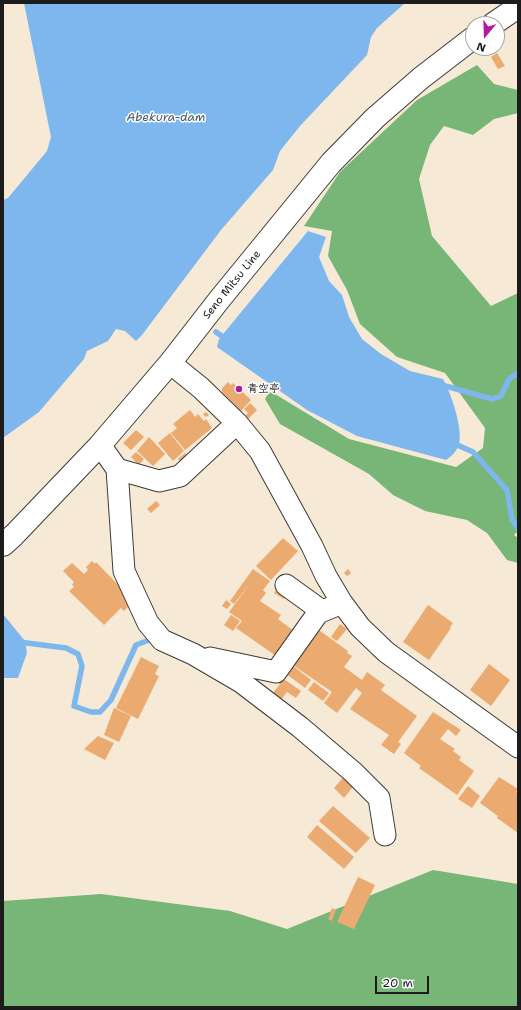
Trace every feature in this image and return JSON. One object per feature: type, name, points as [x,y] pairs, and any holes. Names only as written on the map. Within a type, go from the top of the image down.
[{"type":"main road","points":[[505,16],[518,7]]},
{"type":"main road","name":"Seno Mitsu Line","points":[[3,545],[100,445],[170,364],[219,300],[331,163],[375,118],[421,78],[465,44]]},
{"type":"street","points":[[170,364],[200,388],[237,423],[260,451],[342,603],[360,627],[386,652],[518,747]]},
{"type":"street","points":[[117,469],[159,481],[180,476],[237,423]]},
{"type":"street","points":[[100,445],[117,469],[124,571],[148,623],[162,640],[192,654],[241,682],[300,727],[352,772],[379,798],[385,835]]},
{"type":"street","points":[[286,585],[322,611]]},
{"type":"street","points":[[192,654],[276,672],[318,612],[342,603]]},
{"type":"green space","points":[[477,65],[494,84],[518,90],[518,113],[494,119],[473,135],[444,126],[430,145],[419,179],[432,236],[491,306],[518,293],[518,531],[514,535],[518,538],[518,563],[507,560],[487,533],[467,520],[425,511],[393,495],[369,474],[280,424],[265,399],[270,391],[349,439],[456,467],[483,448],[485,428],[445,373],[397,357],[360,324],[347,290],[328,256],[332,231],[304,226],[340,172],[417,100]]},
{"type":"green space","points":[[433,870],[518,884],[518,1007],[3,1007],[3,901],[101,894],[230,911],[287,929]]},
{"type":"water","name":"Abekura-dam","points":[[24,3],[405,3],[377,28],[371,37],[367,55],[300,126],[280,151],[273,170],[221,230],[142,335],[136,341],[125,331],[116,329],[108,341],[87,351],[84,359],[39,412],[3,438],[3,200],[8,198],[47,151],[51,137]]},
{"type":"water","points":[[308,231],[326,237],[319,257],[329,281],[342,295],[349,317],[362,339],[381,354],[410,371],[443,379],[456,411],[460,437],[457,449],[446,460],[357,436],[307,410],[217,347],[219,339]]},
{"type":"water","points":[[3,614],[25,641],[27,653],[18,678],[3,678]]},
{"type":"building","points":[[499,56],[505,66],[498,69],[491,57]]},
{"type":"building","points":[[228,382],[231,385],[233,383],[251,400],[241,411],[222,392],[222,388]]},
{"type":"building","points":[[250,403],[257,410],[248,419],[245,416],[248,413],[244,409]]},
{"type":"building","points":[[190,410],[195,417],[198,414],[204,421],[206,419],[212,428],[185,450],[171,433],[177,428],[173,424]]},
{"type":"building","points":[[206,412],[209,415],[206,417],[203,414]]},
{"type":"building","points":[[136,430],[144,437],[131,450],[123,443]]},
{"type":"building","points":[[170,433],[184,451],[173,461],[158,443]]},
{"type":"building","points":[[149,437],[165,454],[153,466],[137,451]]},
{"type":"building","points":[[136,452],[144,459],[139,465],[131,457]]},
{"type":"building","points":[[185,453],[189,458],[182,464],[178,459]]},
{"type":"building","points":[[156,501],[160,505],[151,513],[147,509]]},
{"type":"building","points":[[283,538],[298,551],[271,580],[256,566]]},
{"type":"building","points":[[92,561],[95,564],[96,562],[127,594],[132,603],[124,611],[121,608],[104,625],[69,591],[74,587],[72,585],[74,582],[63,571],[72,563],[84,574],[88,570],[86,567]]},
{"type":"building","points":[[253,569],[270,581],[263,590],[266,593],[260,601],[281,615],[278,619],[294,631],[279,658],[236,628],[242,621],[229,612],[252,581],[234,604],[230,601]]},
{"type":"building","points":[[348,569],[351,573],[347,576],[344,573]]},
{"type":"building","points":[[278,588],[287,594],[284,599],[274,593]]},
{"type":"building","points":[[226,600],[231,604],[227,609],[222,606]]},
{"type":"building","points":[[428,605],[453,623],[429,660],[403,642]]},
{"type":"building","points":[[231,615],[240,621],[233,631],[224,625]]},
{"type":"building","points":[[340,624],[347,629],[337,641],[331,637]]},
{"type":"building","points":[[316,628],[348,651],[347,653],[352,656],[344,667],[362,680],[367,672],[385,685],[381,690],[417,716],[398,742],[401,744],[394,754],[381,745],[389,735],[350,709],[362,693],[356,688],[337,713],[324,703],[332,692],[290,663]]},
{"type":"building","points":[[141,657],[159,666],[155,674],[159,676],[138,719],[116,708]]},
{"type":"building","points":[[489,664],[510,680],[491,706],[470,690]]},
{"type":"building","points":[[292,665],[311,680],[305,688],[285,673]]},
{"type":"building","points":[[281,677],[301,691],[296,698],[287,692],[281,700],[272,694],[280,684],[277,682]]},
{"type":"building","points":[[314,682],[329,693],[323,701],[308,690]]},
{"type":"building","points":[[114,708],[131,716],[119,742],[104,735]]},
{"type":"building","points":[[433,712],[461,730],[456,736],[448,729],[440,739],[455,749],[453,751],[461,757],[459,760],[474,771],[457,795],[419,768],[421,766],[404,753]]},
{"type":"building","points":[[98,736],[114,743],[105,760],[84,749]]},
{"type":"building","points":[[346,774],[356,783],[344,798],[334,788]]},
{"type":"building","points":[[499,777],[518,789],[516,792],[518,794],[518,833],[497,818],[498,816],[480,803]]},
{"type":"building","points":[[468,786],[480,796],[472,808],[458,799]]},
{"type":"building","points":[[333,806],[370,838],[356,853],[319,821]]},
{"type":"building","points":[[317,825],[354,857],[344,869],[307,837]]},
{"type":"building","points":[[358,877],[375,885],[354,929],[337,922]]},
{"type":"building","points":[[332,908],[336,910],[332,921],[328,919]]},
{"type":"waterway","points":[[216,332],[226,339]]},
{"type":"waterway","points":[[442,385],[492,399],[501,396],[509,379],[518,373]]},
{"type":"waterway","points":[[453,443],[473,452],[507,490],[512,519],[518,529]]},
{"type":"waterway","points":[[19,642],[66,648],[78,654],[82,666],[74,706],[91,712],[100,712],[111,700],[136,645],[149,640]]},
{"type":"place","name":"青空亭","points":[[239,389]]}]
